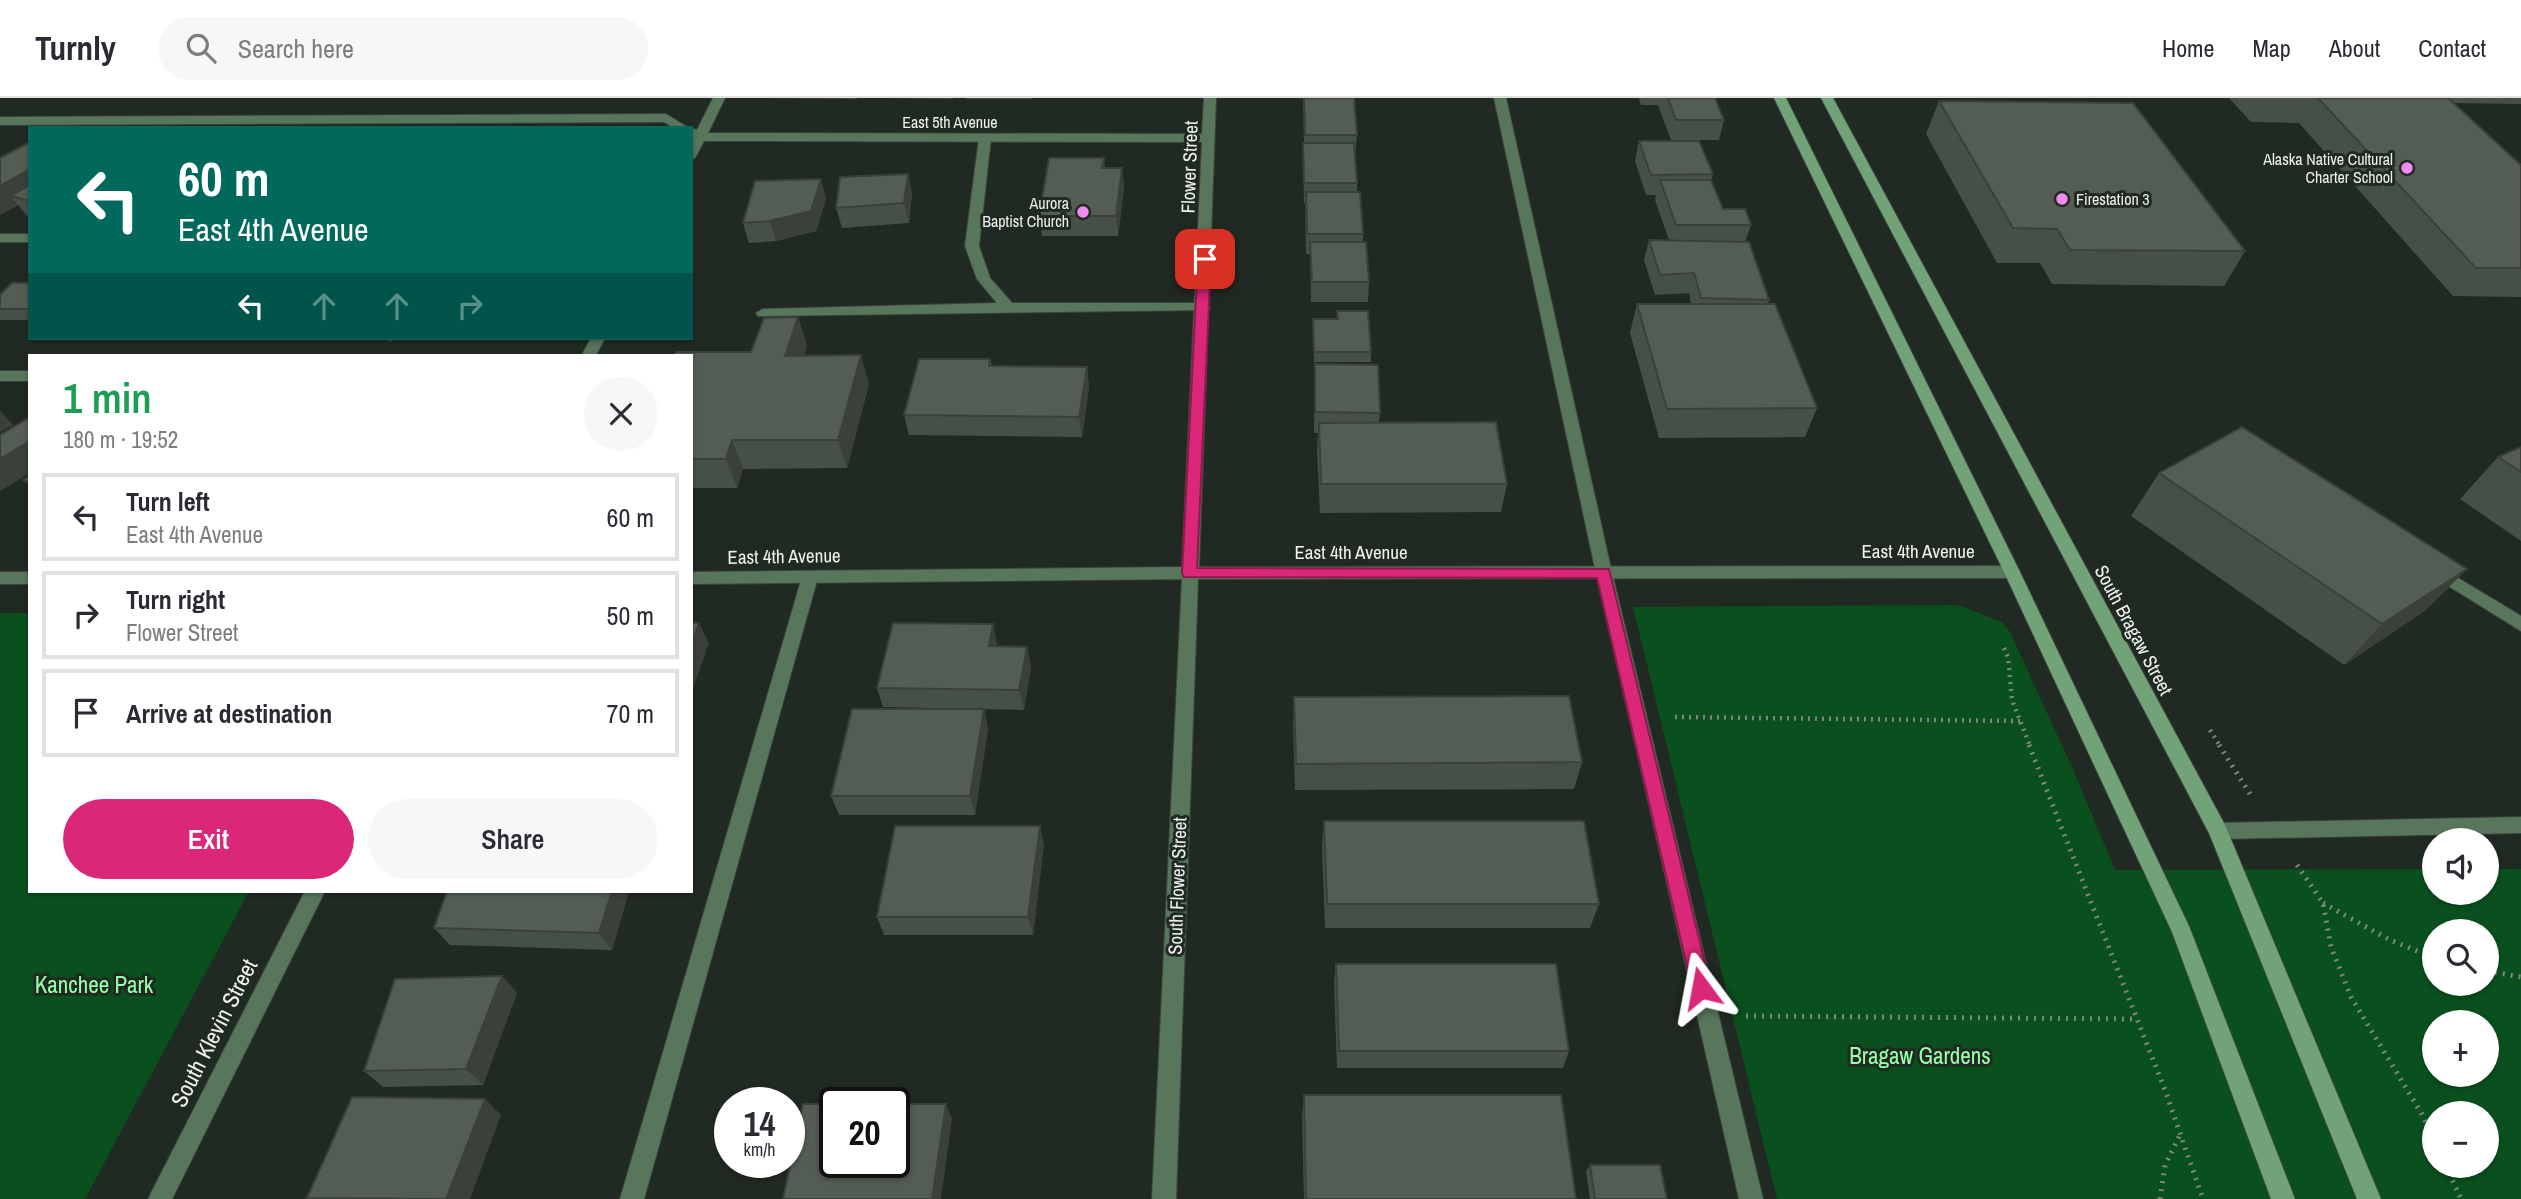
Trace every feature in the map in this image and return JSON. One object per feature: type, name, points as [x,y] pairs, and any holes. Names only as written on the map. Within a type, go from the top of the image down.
[{"type":"main road","points":[[1780,98],[2012,572],[2182,932],[2283,1199]]},
{"type":"main road","name":"South Bragaw Street","points":[[1826,98],[2218,831],[2369,1199]]},
{"type":"street","points":[[696,134],[719,98]]},
{"type":"street","name":"Flower Street","points":[[1190,573],[1210,98]]},
{"type":"street","points":[[1500,98],[1604,573],[1751,1199]]},
{"type":"street","points":[[0,121],[666,118],[680,126]]},
{"type":"street","name":"East 5th Avenue","points":[[696,134],[1209,138]]},
{"type":"street","points":[[985,138],[972,246],[985,279],[1009,307]]},
{"type":"street","points":[[0,238],[28,238]]},
{"type":"street","points":[[763,313],[1009,307],[1203,307]]},
{"type":"street","points":[[0,376],[28,376]]},
{"type":"street","points":[[2417,558],[2521,624]]},
{"type":"street","name":"East 4th Avenue","points":[[693,578],[1190,573],[2012,572]]},
{"type":"street","name":"South Flower Street","points":[[1164,1199],[1190,573]]},
{"type":"street","points":[[632,1199],[810,577]]},
{"type":"street","points":[[0,578],[28,578]]},
{"type":"street","points":[[2218,831],[2521,825]]},
{"type":"street","name":"South Klevin Street","points":[[160,1199],[314,893]]},
{"type":"path","points":[[2003,646],[2008,657],[2011,700],[2138,1019],[2203,1199]]},
{"type":"path","points":[[1637,716],[2021,721]]},
{"type":"path","points":[[2323,904],[2388,939],[2422,953]]},
{"type":"path","points":[[2499,973],[2521,977]]},
{"type":"path","points":[[1708,1015],[2138,1019]]},
{"type":"path","points":[[2160,1199],[2165,1165],[2180,1134]]},
{"type":"path","points":[[2451,1178],[2461,1199]]},
{"type":"green space","name":"Bragaw Gardens","points":[[1958,605],[2002,622],[2010,632],[2075,774],[2115,870],[2422,869],[2422,905],[2499,905],[2499,869],[2521,869],[2521,1199],[1777,1199],[1633,607]]},
{"type":"green space","name":"Kanchee Park","points":[[0,613],[28,613],[28,893],[248,893],[85,1199],[0,1199]]},
{"type":"building","points":[[1304,98],[1354,98],[1357,135],[1305,135]]},
{"type":"building","points":[[1668,98],[1715,98],[1724,120],[1676,120]]},
{"type":"building","points":[[2318,98],[2448,98],[2521,165],[2521,268],[2476,268]]},
{"type":"building","name":"Firestation 3","points":[[1939,101],[2133,103],[2245,251],[2070,250],[2057,229],[2013,228]]},
{"type":"building","points":[[1639,141],[1699,141],[1713,174],[1651,175]]},
{"type":"building","points":[[28,143],[28,170],[0,186],[0,158]]},
{"type":"building","points":[[1303,143],[1354,143],[1357,183],[1304,183]]},
{"type":"building","name":"Aurora Baptist Church","points":[[1049,158],[1104,158],[1102,168],[1122,168],[1116,216],[1039,216]]},
{"type":"building","points":[[908,174],[904,203],[836,208],[840,177]]},
{"type":"building","points":[[821,179],[811,211],[770,221],[743,223],[755,181]]},
{"type":"building","points":[[1660,180],[1711,180],[1723,209],[1745,209],[1751,225],[1676,225]]},
{"type":"building","points":[[28,186],[28,200],[11,196]]},
{"type":"building","points":[[1306,192],[1360,192],[1363,234],[1307,234]]},
{"type":"building","points":[[1649,240],[1749,242],[1769,300],[1701,298],[1694,273],[1660,275]]},
{"type":"building","points":[[1310,242],[1366,242],[1369,282],[1312,282]]},
{"type":"building","points":[[12,283],[28,283],[28,309],[0,309],[0,295]]},
{"type":"building","points":[[1637,304],[1775,304],[1817,408],[1667,409]]},
{"type":"building","points":[[1337,311],[1368,311],[1371,352],[1314,352],[1313,319],[1338,319]]},
{"type":"building","points":[[798,317],[785,356],[861,355],[838,440],[732,440],[726,459],[693,459],[693,354],[675,354],[676,352],[751,352],[764,318]]},
{"type":"building","points":[[919,359],[990,359],[989,366],[1087,367],[1079,417],[904,415]]},
{"type":"building","points":[[1315,364],[1378,365],[1380,413],[1315,412]]},
{"type":"building","points":[[28,418],[28,442],[0,459],[0,435]]},
{"type":"building","points":[[1496,422],[1507,484],[1321,484],[1319,423]]},
{"type":"building","points":[[2242,427],[2467,569],[2382,624],[2159,473]]},
{"type":"building","points":[[2521,447],[2521,472],[2498,457]]},
{"type":"building","points":[[693,623],[699,623],[693,640]]},
{"type":"building","points":[[893,623],[993,624],[989,646],[1027,647],[1019,690],[877,688]]},
{"type":"building","points":[[1569,696],[1582,762],[1296,764],[1294,697]]},
{"type":"building","points":[[852,709],[984,709],[970,796],[831,796]]},
{"type":"building","points":[[1324,821],[1584,821],[1599,904],[1327,904]]},
{"type":"building","points":[[895,826],[1040,826],[1028,917],[877,917]]},
{"type":"building","points":[[446,893],[611,893],[599,933],[434,928]]},
{"type":"building","points":[[1336,964],[1556,964],[1569,1051],[1339,1051]]},
{"type":"building","points":[[502,976],[466,1069],[364,1071],[395,979]]},
{"type":"building","points":[[1304,1095],[1561,1095],[1576,1199],[1306,1199]]},
{"type":"building","points":[[352,1097],[485,1099],[446,1199],[307,1198]]},
{"type":"building","points":[[805,1104],[819,1104],[819,1178],[910,1178],[910,1104],[946,1104],[932,1199],[783,1199],[787,1178],[805,1178]]},
{"type":"building","points":[[1590,1165],[1660,1165],[1667,1199],[1595,1199]]},
{"type":"place","name":"Alaska Native Cultural Charter School","points":[[2407,168]]},
{"type":"place","name":"Firestation 3","points":[[2062,199]]},
{"type":"place","name":"Aurora Baptist Church","points":[[1083,212]]},
{"type":"route","points":[[1205,259],[1190,573],[1604,573],[1701,988]]}]
